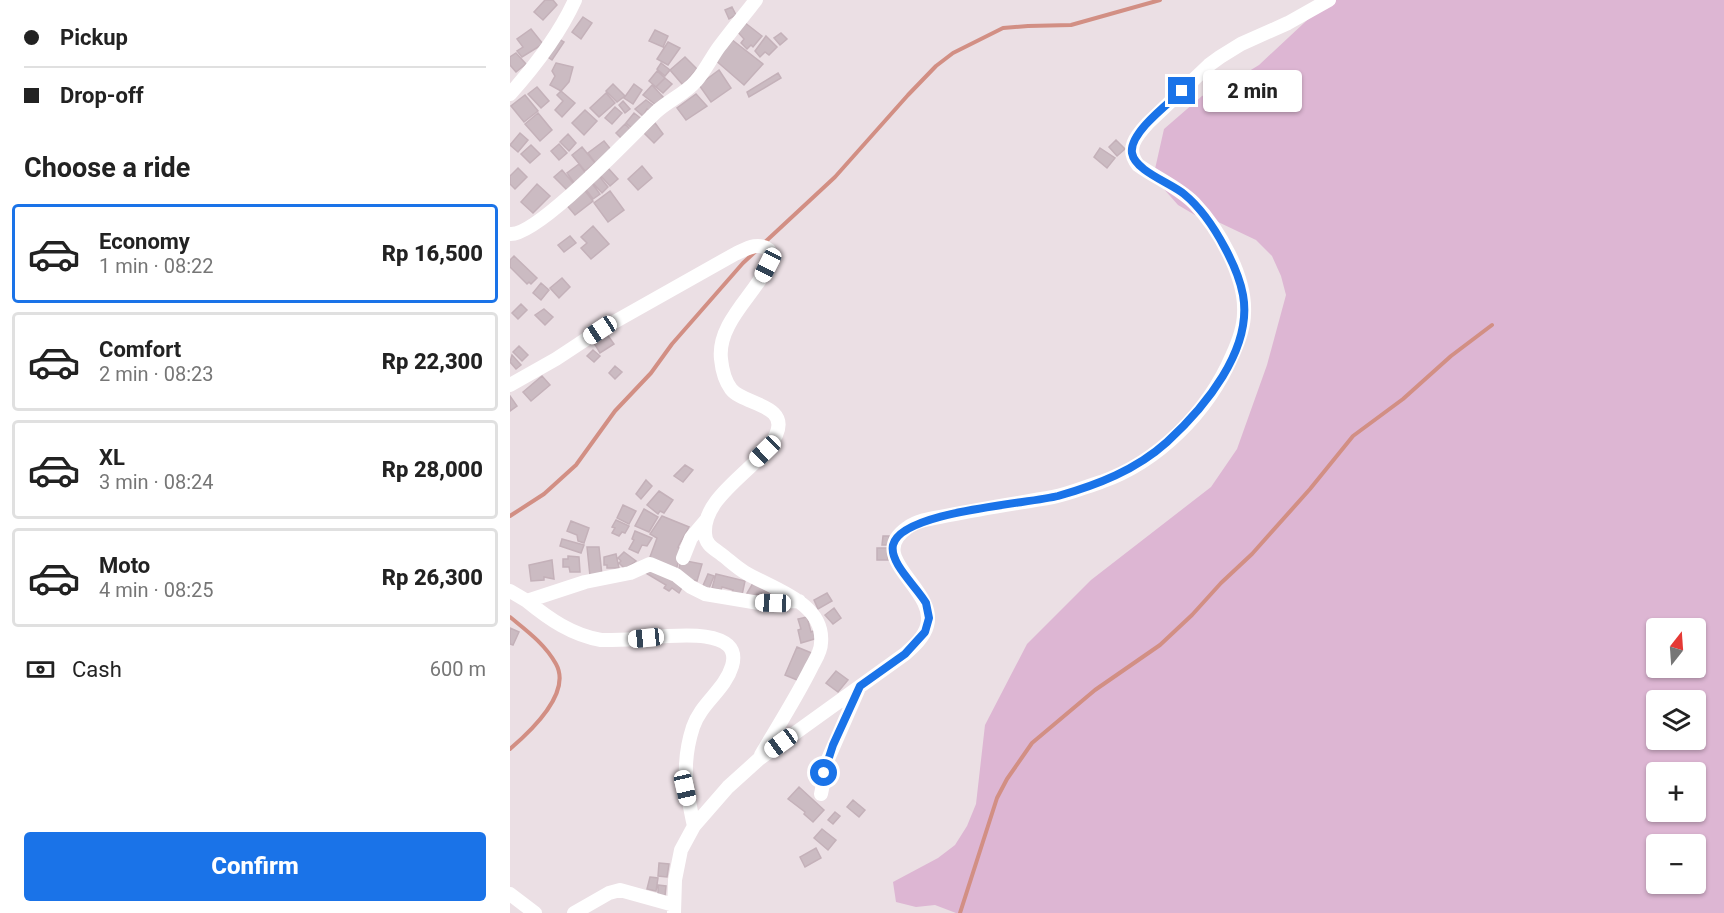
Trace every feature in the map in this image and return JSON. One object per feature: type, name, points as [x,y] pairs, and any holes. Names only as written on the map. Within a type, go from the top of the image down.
[{"type":"street","points":[[510,94],[536,62],[565,20],[575,0]]},
{"type":"street","points":[[510,234],[525,231],[549,212],[592,177],[662,107],[691,87],[756,0]]},
{"type":"street","points":[[574,913],[609,893],[620,890],[674,909],[676,866],[681,850],[694,826],[728,787],[759,759],[905,654],[919,640],[928,625],[928,610],[926,603],[901,570],[893,552],[893,544],[897,536],[919,522],[1057,496],[1125,472],[1140,464],[1165,444],[1206,402],[1228,366],[1242,329],[1244,296],[1221,242],[1195,204],[1183,193],[1138,165],[1134,160],[1132,146],[1148,123],[1209,65],[1241,44],[1288,23],[1329,0]]},
{"type":"street","points":[[510,385],[556,359],[600,330],[735,254],[752,246],[767,247],[771,253],[768,265],[761,279],[729,323],[721,358],[723,373],[731,389],[736,394],[772,411],[776,417],[778,429],[765,451],[721,496],[707,519],[691,538],[683,558]]},
{"type":"street","points":[[707,519],[705,535],[709,545],[746,573],[800,602],[818,623],[822,642],[820,650],[796,698],[759,759]]},
{"type":"street","points":[[526,601],[585,582],[630,573],[650,564],[676,575],[691,587],[705,594],[759,603],[800,602]]},
{"type":"street","points":[[510,591],[569,630],[589,638],[601,640],[679,635],[704,636],[718,639],[729,647],[733,655],[733,663],[728,675],[699,713],[685,765],[685,788],[694,826]]},
{"type":"street","points":[[821,794],[828,759],[860,686]]},
{"type":"street","points":[[510,894],[535,913]]},
{"type":"shaded area","points":[[1332,0],[1724,0],[1724,913],[956,913],[935,905],[916,907],[896,902],[893,882],[938,858],[955,845],[967,826],[976,804],[985,725],[1027,644],[1091,580],[1211,487],[1237,449],[1267,365],[1286,295],[1281,276],[1272,256],[1256,240],[1216,221],[1195,215],[1178,205],[1163,188],[1155,169],[1164,129],[1202,96],[1223,87],[1259,65],[1319,9]]},
{"type":"building","points":[[545,0],[553,0],[557,5],[543,20],[534,12]]},
{"type":"building","points":[[732,7],[736,15],[729,19],[725,10]]},
{"type":"building","points":[[583,17],[592,23],[581,39],[572,32]]},
{"type":"building","points":[[744,22],[762,36],[753,47],[751,45],[747,49],[741,43],[744,39],[737,31]]},
{"type":"building","points":[[531,29],[543,44],[522,57],[517,51],[523,47],[517,39]]},
{"type":"building","points":[[655,30],[668,36],[663,47],[649,41]]},
{"type":"building","points":[[781,33],[787,39],[780,45],[774,38]]},
{"type":"building","points":[[766,36],[777,47],[769,55],[765,52],[760,57],[755,51]]},
{"type":"building","points":[[557,38],[564,42],[552,60],[545,55]]},
{"type":"building","points":[[731,39],[763,64],[744,85],[714,59]]},
{"type":"building","points":[[668,42],[680,48],[668,65],[657,59]]},
{"type":"building","points":[[516,53],[526,64],[516,72],[510,65],[510,57]]},
{"type":"building","points":[[685,57],[697,69],[683,85],[670,70]]},
{"type":"building","points":[[556,63],[573,67],[569,82],[561,91],[550,85],[555,76],[552,71]]},
{"type":"building","points":[[661,63],[670,70],[665,76],[657,69]]},
{"type":"building","points":[[719,70],[731,88],[711,102],[699,85]]},
{"type":"building","points":[[657,71],[665,78],[656,87],[649,81]]},
{"type":"building","points":[[778,73],[781,78],[749,97],[747,92]]},
{"type":"building","points":[[665,78],[672,84],[663,93],[656,87]]},
{"type":"building","points":[[613,84],[625,96],[617,102],[606,91]]},
{"type":"building","points":[[634,84],[642,90],[633,104],[624,98]]},
{"type":"building","points":[[652,85],[664,98],[656,105],[643,95]]},
{"type":"building","points":[[537,87],[549,101],[541,108],[528,94]]},
{"type":"building","points":[[561,91],[575,103],[562,117],[555,110],[563,101],[557,95]]},
{"type":"building","points":[[606,93],[615,103],[599,117],[590,108]]},
{"type":"building","points":[[696,94],[707,106],[686,120],[677,108]]},
{"type":"building","points":[[525,95],[538,111],[524,122],[511,106]]},
{"type":"building","points":[[646,100],[657,108],[652,113],[647,109],[643,116],[635,109]]},
{"type":"building","points":[[623,101],[630,109],[625,113],[619,105]]},
{"type":"building","points":[[615,107],[622,113],[612,124],[605,118]]},
{"type":"building","points":[[585,110],[597,121],[584,135],[572,123]]},
{"type":"building","points":[[538,113],[552,130],[540,141],[525,124]]},
{"type":"building","points":[[634,113],[643,120],[634,130],[626,123]]},
{"type":"building","points":[[655,123],[663,134],[654,143],[644,133]]},
{"type":"building","points":[[625,124],[633,132],[624,141],[616,133]]},
{"type":"building","points":[[520,133],[528,140],[518,152],[510,145]]},
{"type":"building","points":[[568,134],[576,143],[569,151],[560,142]]},
{"type":"building","points":[[1116,140],[1125,149],[1117,156],[1109,147]]},
{"type":"building","points":[[604,141],[613,152],[596,164],[588,153]]},
{"type":"building","points":[[559,144],[567,153],[559,160],[551,151]]},
{"type":"building","points":[[531,145],[540,154],[530,163],[521,154]]},
{"type":"building","points":[[582,147],[595,163],[585,171],[572,155]]},
{"type":"building","points":[[1100,148],[1115,158],[1107,168],[1094,157]]},
{"type":"building","points":[[579,164],[587,175],[575,184],[567,173]]},
{"type":"building","points":[[642,166],[652,178],[638,190],[628,179]]},
{"type":"building","points":[[518,168],[527,177],[515,189],[510,184],[510,176]]},
{"type":"building","points":[[608,168],[618,179],[610,186],[600,175]]},
{"type":"building","points":[[562,170],[574,184],[567,190],[554,177]]},
{"type":"building","points":[[599,176],[608,187],[602,193],[592,182]]},
{"type":"building","points":[[591,182],[600,194],[593,199],[584,187]]},
{"type":"building","points":[[537,184],[550,196],[533,213],[521,202]]},
{"type":"building","points":[[582,187],[593,201],[575,215],[564,202]]},
{"type":"building","points":[[610,191],[624,210],[608,222],[594,203]]},
{"type":"building","points":[[593,226],[609,244],[591,259],[581,248],[587,243],[581,237]]},
{"type":"building","points":[[570,236],[576,243],[564,252],[558,245]]},
{"type":"building","points":[[514,256],[537,278],[531,284],[529,282],[527,284],[510,267],[510,260]]},
{"type":"building","points":[[562,278],[570,287],[559,298],[550,288]]},
{"type":"building","points":[[541,283],[549,290],[541,300],[533,293]]},
{"type":"building","points":[[521,304],[527,310],[518,319],[512,313]]},
{"type":"building","points":[[544,309],[553,317],[545,325],[535,315]]},
{"type":"building","points":[[604,330],[614,344],[600,353],[591,338]]},
{"type":"building","points":[[519,346],[528,355],[522,361],[513,352]]},
{"type":"building","points":[[593,350],[600,356],[594,362],[587,356]]},
{"type":"building","points":[[512,355],[521,365],[516,369],[510,362]]},
{"type":"building","points":[[615,366],[622,372],[615,379],[609,373]]},
{"type":"building","points":[[542,376],[550,385],[531,401],[523,392]]},
{"type":"building","points":[[510,396],[517,406],[510,411]]},
{"type":"building","points":[[685,465],[693,470],[683,482],[674,476]]},
{"type":"building","points":[[646,480],[652,486],[641,499],[636,494]]},
{"type":"building","points":[[659,491],[673,500],[664,513],[660,511],[658,514],[647,505]]},
{"type":"building","points":[[623,505],[636,511],[629,524],[617,518]]},
{"type":"building","points":[[644,509],[658,517],[649,532],[635,526]]},
{"type":"building","points":[[662,516],[689,527],[678,547],[682,551],[676,570],[650,557],[657,538],[650,534]]},
{"type":"building","points":[[616,520],[629,526],[625,533],[622,532],[619,536],[612,533]]},
{"type":"building","points":[[571,521],[589,528],[584,543],[578,541],[577,535],[567,531]]},
{"type":"building","points":[[635,531],[652,538],[647,546],[642,545],[638,553],[629,549],[634,540],[632,539]]},
{"type":"building","points":[[883,536],[889,536],[889,545],[882,545]]},
{"type":"building","points":[[562,539],[584,545],[581,553],[560,546]]},
{"type":"building","points":[[587,547],[599,547],[602,575],[590,576]]},
{"type":"building","points":[[877,548],[887,548],[888,560],[877,560]]},
{"type":"building","points":[[624,552],[636,561],[625,569],[619,563],[621,561],[618,558]]},
{"type":"building","points":[[616,554],[619,568],[607,568],[607,565],[604,565],[604,557]]},
{"type":"building","points":[[568,556],[579,557],[580,572],[570,572],[569,567],[563,567],[563,559],[568,559]]},
{"type":"building","points":[[552,560],[554,579],[544,577],[544,580],[531,581],[529,565]]},
{"type":"building","points":[[681,560],[702,564],[697,581],[693,583],[678,572]]},
{"type":"building","points":[[648,565],[684,584],[679,593],[672,588],[669,591],[664,588],[666,585],[644,572]]},
{"type":"building","points":[[708,574],[714,576],[708,591],[702,588]]},
{"type":"building","points":[[716,574],[745,581],[742,595],[722,587],[721,590],[712,588]]},
{"type":"building","points":[[753,583],[773,595],[769,602],[757,594],[754,599],[746,595]]},
{"type":"building","points":[[827,593],[832,601],[818,609],[814,600]]},
{"type":"building","points":[[834,608],[841,618],[833,624],[825,615]]},
{"type":"building","points":[[807,617],[811,632],[816,630],[818,638],[801,643],[798,619]]},
{"type":"building","points":[[510,628],[519,632],[513,645],[510,644]]},
{"type":"building","points":[[797,647],[814,654],[802,682],[785,675]]},
{"type":"building","points":[[836,671],[848,680],[838,692],[826,683]]},
{"type":"building","points":[[799,787],[824,810],[813,822],[804,814],[805,812],[788,799]]},
{"type":"building","points":[[853,800],[865,810],[859,817],[847,807]]},
{"type":"building","points":[[835,812],[840,816],[833,824],[828,820]]},
{"type":"building","points":[[822,829],[836,840],[828,850],[814,838]]},
{"type":"building","points":[[816,848],[821,858],[805,867],[800,857]]},
{"type":"building","points":[[659,863],[669,864],[667,877],[658,876]]},
{"type":"building","points":[[650,877],[658,878],[656,891],[647,889]]},
{"type":"building","points":[[658,885],[666,886],[665,896],[658,896]]},
{"type":"waterway","points":[[764,243],[835,177],[908,95],[936,66],[953,53],[1003,28],[1071,25],[1160,0]]},
{"type":"waterway","points":[[510,516],[544,494],[576,465],[615,411],[651,373],[672,344],[756,251]]},
{"type":"waterway","points":[[960,913],[997,798],[1032,743],[1095,690],[1160,645],[1252,554],[1353,436],[1403,399],[1451,356],[1492,325]]},
{"type":"waterway","points":[[510,617],[547,650],[556,664],[559,675],[554,699],[538,722],[510,749]]},
{"type":"route","points":[[824,773],[833,745],[860,686],[905,654],[919,640],[928,625],[926,603],[896,562],[893,544],[897,536],[919,522],[987,507],[1057,496],[1125,472],[1155,453],[1192,419],[1206,402],[1228,366],[1242,329],[1244,314],[1244,296],[1233,263],[1209,222],[1195,204],[1170,184],[1138,165],[1132,153],[1132,146],[1140,132],[1182,91]]}]
